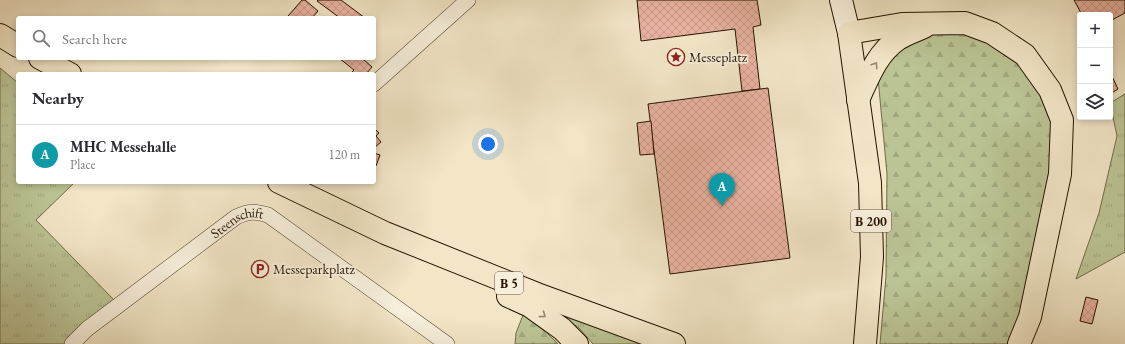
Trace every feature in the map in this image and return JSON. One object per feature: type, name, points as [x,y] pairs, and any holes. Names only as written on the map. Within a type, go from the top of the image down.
[{"type":"main road","points":[[841,0],[849,33],[902,24],[965,22],[992,33],[1025,55],[1050,90],[1062,120],[1060,174],[1030,317],[1019,344]]},
{"type":"main road","points":[[858,100],[871,71],[885,51],[898,40],[930,24]]},
{"type":"main road","name":"B 200","points":[[849,33],[870,183],[872,257],[865,344]]},
{"type":"main road","points":[[0,35],[16,45]]},
{"type":"main road","points":[[44,60],[66,72]]},
{"type":"main road","name":"B 5","points":[[283,184],[385,233],[537,294],[674,344]]},
{"type":"main road","points":[[385,233],[403,248],[530,306],[562,329],[578,344]]},
{"type":"main road","points":[[1030,317],[1038,344]]},
{"type":"street","points":[[376,82],[468,0]]},
{"type":"street","name":"Steenschift","points":[[72,344],[87,329],[236,217],[246,212],[257,212],[268,215],[447,344]]},
{"type":"green space","points":[[963,29],[1021,60],[1043,92],[1055,123],[1052,173],[1038,247],[1012,344],[880,344],[886,276],[887,174],[878,78],[893,52],[921,35]]},
{"type":"green space","points":[[0,68],[16,81],[16,184],[73,184],[36,220],[114,300],[84,324],[64,344],[0,344]]},
{"type":"green space","points":[[1125,94],[1125,252],[1076,279],[1099,213],[1117,136],[1113,117],[1113,101]]},
{"type":"green space","points":[[551,308],[648,344],[593,344],[579,328]]},
{"type":"green space","points":[[523,315],[547,333],[558,344],[515,344],[516,333]]},
{"type":"building","points":[[302,0],[305,0],[318,11],[314,16],[288,16]]},
{"type":"building","points":[[341,0],[362,16],[337,16],[317,1]]},
{"type":"building","points":[[637,0],[757,0],[761,25],[753,27],[760,89],[742,91],[735,29],[641,41]]},
{"type":"building","points":[[1074,0],[1125,0],[1125,13],[1113,19],[1113,12],[1080,12]]},
{"type":"building","points":[[342,60],[364,60],[372,67],[368,72],[352,72],[354,70]]},
{"type":"building","points":[[1113,78],[1118,89],[1113,92]]},
{"type":"building","points":[[768,88],[790,258],[670,274],[648,104]]},
{"type":"building","points":[[651,121],[654,154],[640,155],[637,123]]},
{"type":"building","points":[[376,136],[381,142],[376,146]]},
{"type":"building","points":[[376,154],[380,155],[376,166]]},
{"type":"building","points":[[1086,297],[1098,300],[1092,324],[1080,321]]},
{"type":"place","name":"Messeplatz","points":[[676,57]]},
{"type":"place","name":"MHC Messehalle","points":[[722,206]]},
{"type":"place","name":"Messeparkplatz","points":[[260,269]]}]
